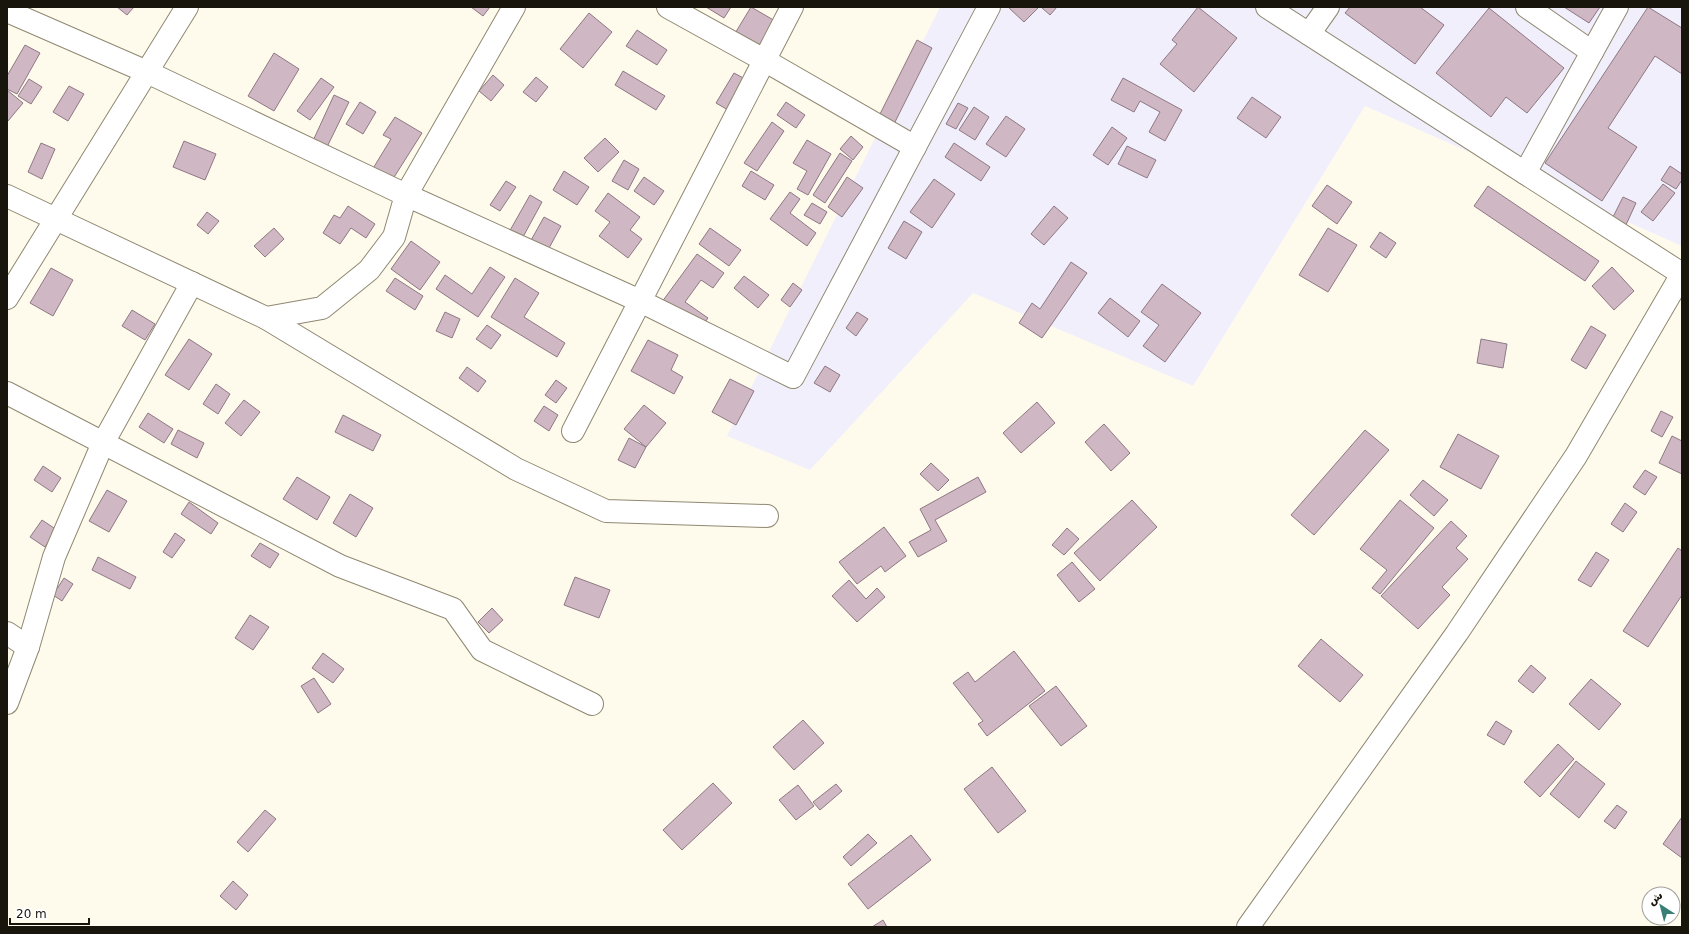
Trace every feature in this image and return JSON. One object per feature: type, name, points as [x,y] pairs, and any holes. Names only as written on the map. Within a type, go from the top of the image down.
[{"type":"street","points":[[9,7],[7,11],[147,72],[406,195],[640,301],[793,377],[989,7]]},
{"type":"street","points":[[7,298],[187,7]]},
{"type":"street","points":[[266,318],[322,308],[369,270],[394,237],[406,195],[514,7]]},
{"type":"street","points":[[668,7],[764,60],[915,147]]},
{"type":"street","points":[[573,431],[792,7]]},
{"type":"street","points":[[1248,927],[1457,633],[1576,456],[1682,274],[1267,7]]},
{"type":"street","points":[[1309,34],[1328,7]]},
{"type":"street","points":[[1527,7],[1592,52]]},
{"type":"street","points":[[1525,173],[1617,7]]},
{"type":"street","points":[[7,196],[266,318],[516,469],[606,511],[767,516]]},
{"type":"street","points":[[7,702],[28,648],[54,557],[103,443],[192,283]]},
{"type":"street","points":[[7,393],[340,566],[453,608],[482,650],[592,704]]},
{"type":"street","points":[[7,633],[28,648]]},
{"type":"shaded area","points":[[940,7],[1682,7],[1682,246],[1365,106],[1193,386],[973,293],[810,470],[727,436]]},
{"type":"building","points":[[117,7],[134,7],[127,15]]},
{"type":"building","points":[[471,7],[490,7],[483,16]]},
{"type":"building","points":[[706,7],[731,7],[724,18]]},
{"type":"building","points":[[751,7],[777,22],[760,50],[734,35]]},
{"type":"building","points":[[1008,7],[1039,7],[1024,22]]},
{"type":"building","points":[[1041,7],[1057,7],[1050,15]]},
{"type":"building","points":[[1198,7],[1237,38],[1194,92],[1160,64],[1177,44],[1172,40]]},
{"type":"building","points":[[1350,7],[1420,7],[1444,25],[1415,64],[1345,13]]},
{"type":"building","points":[[1564,7],[1600,7],[1589,23]]},
{"type":"building","points":[[1648,7],[1682,28],[1682,74],[1655,56],[1608,128],[1637,147],[1602,201],[1545,163]]},
{"type":"building","points":[[1489,8],[1564,68],[1527,113],[1506,97],[1491,117],[1436,73]]},
{"type":"building","points":[[589,13],[612,32],[583,68],[560,49]]},
{"type":"building","points":[[637,30],[667,50],[657,65],[626,46]]},
{"type":"building","points":[[917,40],[932,48],[894,124],[879,116]]},
{"type":"building","points":[[25,45],[40,53],[17,94],[7,89],[7,76]]},
{"type":"building","points":[[274,53],[299,69],[274,111],[248,96]]},
{"type":"building","points":[[623,71],[665,96],[656,110],[615,85]]},
{"type":"building","points":[[734,73],[747,80],[728,110],[716,103]]},
{"type":"building","points":[[493,75],[504,85],[491,101],[479,91]]},
{"type":"building","points":[[536,77],[548,87],[536,102],[523,92]]},
{"type":"building","points":[[321,78],[334,87],[310,120],[297,111]]},
{"type":"building","points":[[1123,78],[1182,110],[1165,141],[1149,132],[1160,112],[1140,101],[1134,112],[1111,100]]},
{"type":"building","points":[[29,79],[42,87],[31,104],[18,96]]},
{"type":"building","points":[[69,86],[84,94],[68,121],[53,112]]},
{"type":"building","points":[[7,90],[23,103],[8,121],[7,120]]},
{"type":"building","points":[[334,95],[349,102],[326,149],[312,143]]},
{"type":"building","points":[[1252,97],[1281,117],[1266,138],[1237,118]]},
{"type":"building","points":[[360,102],[376,112],[363,134],[346,124]]},
{"type":"building","points":[[786,102],[805,115],[796,128],[777,115]]},
{"type":"building","points":[[958,103],[968,108],[956,129],[946,124]]},
{"type":"building","points":[[974,107],[989,117],[975,140],[959,130]]},
{"type":"building","points":[[1006,116],[1025,129],[1006,157],[986,144]]},
{"type":"building","points":[[395,117],[422,133],[391,182],[372,170],[391,139],[383,135]]},
{"type":"building","points":[[772,122],[784,131],[757,171],[744,163]]},
{"type":"building","points":[[1112,127],[1127,138],[1108,165],[1093,155]]},
{"type":"building","points":[[851,136],[863,147],[853,160],[840,149]]},
{"type":"building","points":[[605,138],[619,152],[598,172],[584,158]]},
{"type":"building","points":[[807,140],[831,154],[808,195],[797,189],[807,171],[793,163]]},
{"type":"building","points":[[184,141],[216,154],[205,180],[173,167]]},
{"type":"building","points":[[41,143],[55,149],[42,179],[28,172]]},
{"type":"building","points":[[954,143],[990,167],[981,181],[945,157]]},
{"type":"building","points":[[1127,146],[1156,160],[1147,178],[1118,164]]},
{"type":"building","points":[[840,153],[852,161],[825,203],[813,195]]},
{"type":"building","points":[[624,160],[639,169],[628,190],[612,181]]},
{"type":"building","points":[[1670,166],[1682,174],[1682,180],[1676,189],[1661,180]]},
{"type":"building","points":[[564,171],[589,187],[577,205],[553,190]]},
{"type":"building","points":[[751,171],[774,185],[765,200],[742,186]]},
{"type":"building","points":[[644,177],[664,191],[654,205],[634,191]]},
{"type":"building","points":[[847,177],[863,188],[842,217],[828,207]]},
{"type":"building","points":[[934,179],[955,194],[932,228],[910,212]]},
{"type":"building","points":[[506,181],[516,187],[500,211],[490,205]]},
{"type":"building","points":[[1663,184],[1675,193],[1653,221],[1641,212]]},
{"type":"building","points":[[1327,185],[1352,202],[1337,224],[1312,206]]},
{"type":"building","points":[[1488,186],[1599,261],[1585,281],[1474,206]]},
{"type":"building","points":[[790,192],[800,199],[790,213],[816,233],[807,246],[770,219]]},
{"type":"building","points":[[608,193],[640,217],[630,230],[642,239],[628,258],[599,236],[610,222],[595,211]]},
{"type":"building","points":[[530,195],[542,202],[517,248],[504,241]]},
{"type":"building","points":[[1623,197],[1636,203],[1625,227],[1611,221]]},
{"type":"building","points":[[812,203],[827,212],[820,224],[804,215]]},
{"type":"building","points":[[348,206],[375,224],[366,238],[351,228],[340,244],[323,233],[334,215],[340,218]]},
{"type":"building","points":[[1054,206],[1068,218],[1044,245],[1031,234]]},
{"type":"building","points":[[207,212],[219,221],[208,234],[197,225]]},
{"type":"building","points":[[544,217],[561,226],[542,261],[525,251]]},
{"type":"building","points":[[904,221],[922,232],[906,259],[888,248]]},
{"type":"building","points":[[274,228],[284,239],[265,257],[254,246]]},
{"type":"building","points":[[710,228],[741,250],[729,266],[699,244]]},
{"type":"building","points":[[1328,228],[1357,245],[1328,292],[1299,275]]},
{"type":"building","points":[[1380,232],[1396,243],[1386,258],[1370,247]]},
{"type":"building","points":[[411,241],[440,262],[420,290],[391,269]]},
{"type":"building","points":[[697,254],[724,273],[713,288],[701,280],[685,302],[708,318],[697,333],[659,306]]},
{"type":"building","points":[[1071,262],[1087,273],[1042,338],[1019,323],[1032,303],[1040,309]]},
{"type":"building","points":[[490,267],[505,277],[478,317],[436,289],[445,275],[472,294]]},
{"type":"building","points":[[1612,267],[1634,291],[1614,310],[1592,286]]},
{"type":"building","points":[[51,268],[73,280],[53,316],[30,303]]},
{"type":"building","points":[[744,276],[769,295],[758,308],[734,288]]},
{"type":"building","points":[[395,278],[423,296],[415,310],[386,291]]},
{"type":"building","points":[[515,278],[539,293],[524,317],[565,343],[557,357],[491,317]]},
{"type":"building","points":[[793,283],[802,290],[790,307],[781,300]]},
{"type":"building","points":[[1162,284],[1201,313],[1165,362],[1143,346],[1159,325],[1141,312]]},
{"type":"building","points":[[1110,298],[1140,321],[1128,337],[1098,313]]},
{"type":"building","points":[[132,310],[155,324],[145,340],[122,326]]},
{"type":"building","points":[[445,312],[460,319],[452,338],[436,331]]},
{"type":"building","points":[[857,312],[868,319],[856,336],[846,328]]},
{"type":"building","points":[[487,325],[501,335],[491,349],[476,339]]},
{"type":"building","points":[[1591,326],[1606,335],[1586,369],[1571,360]]},
{"type":"building","points":[[189,339],[212,354],[189,390],[165,375]]},
{"type":"building","points":[[1481,339],[1507,344],[1503,368],[1477,363]]},
{"type":"building","points":[[648,340],[678,355],[671,370],[683,377],[674,394],[631,371]]},
{"type":"building","points":[[825,366],[840,375],[830,392],[814,383]]},
{"type":"building","points":[[467,367],[486,381],[478,392],[459,378]]},
{"type":"building","points":[[730,379],[754,391],[736,425],[712,412]]},
{"type":"building","points":[[556,380],[567,388],[556,403],[545,395]]},
{"type":"building","points":[[216,384],[230,394],[218,414],[203,404]]},
{"type":"building","points":[[244,400],[260,412],[241,436],[225,423]]},
{"type":"building","points":[[1037,402],[1055,423],[1021,453],[1003,433]]},
{"type":"building","points":[[644,405],[666,423],[646,447],[624,429]]},
{"type":"building","points":[[544,406],[558,415],[549,431],[534,421]]},
{"type":"building","points":[[1661,411],[1673,417],[1662,437],[1651,431]]},
{"type":"building","points":[[148,413],[173,429],[164,443],[139,427]]},
{"type":"building","points":[[343,415],[381,435],[373,451],[335,432]]},
{"type":"building","points":[[1104,424],[1130,453],[1111,471],[1085,442]]},
{"type":"building","points":[[178,430],[204,443],[197,458],[171,444]]},
{"type":"building","points":[[1365,430],[1389,450],[1314,535],[1291,515]]},
{"type":"building","points":[[1458,434],[1499,456],[1481,489],[1440,467]]},
{"type":"building","points":[[1672,436],[1682,441],[1682,474],[1659,463]]},
{"type":"building","points":[[629,438],[646,447],[635,468],[618,460]]},
{"type":"building","points":[[931,463],[949,480],[938,491],[920,474]]},
{"type":"building","points":[[43,466],[61,478],[52,492],[34,480]]},
{"type":"building","points":[[1645,470],[1657,477],[1645,495],[1633,487]]},
{"type":"building","points":[[297,477],[330,497],[317,520],[283,499]]},
{"type":"building","points":[[978,477],[986,492],[935,520],[947,541],[918,557],[909,542],[931,530],[920,509]]},
{"type":"building","points":[[1423,480],[1448,500],[1434,516],[1410,495]]},
{"type":"building","points":[[107,490],[127,501],[109,532],[89,521]]},
{"type":"building","points":[[350,494],[373,508],[356,537],[333,523]]},
{"type":"building","points":[[1132,500],[1157,527],[1100,581],[1074,553]]},
{"type":"building","points":[[1400,500],[1434,528],[1380,594],[1372,588],[1387,570],[1360,549]]},
{"type":"building","points":[[189,502],[218,523],[211,534],[181,514]]},
{"type":"building","points":[[1625,503],[1637,512],[1623,532],[1611,524]]},
{"type":"building","points":[[42,520],[57,530],[45,547],[30,537]]},
{"type":"building","points":[[1451,521],[1467,536],[1456,548],[1468,559],[1442,587],[1450,595],[1418,629],[1381,596]]},
{"type":"building","points":[[884,527],[906,556],[885,572],[881,566],[857,584],[839,562]]},
{"type":"building","points":[[1067,528],[1079,539],[1064,555],[1052,545]]},
{"type":"building","points":[[175,533],[185,540],[172,558],[163,552]]},
{"type":"building","points":[[260,543],[279,554],[270,568],[251,556]]},
{"type":"building","points":[[1678,548],[1682,551],[1682,595],[1648,647],[1623,631]]},
{"type":"building","points":[[1596,552],[1609,560],[1591,587],[1578,580]]},
{"type":"building","points":[[98,557],[136,577],[130,589],[92,570]]},
{"type":"building","points":[[1072,562],[1095,589],[1079,602],[1057,575]]},
{"type":"building","points":[[575,577],[610,590],[599,618],[564,605]]},
{"type":"building","points":[[64,578],[73,584],[62,601],[53,595]]},
{"type":"building","points":[[849,580],[866,599],[877,588],[885,597],[857,622],[832,596]]},
{"type":"building","points":[[492,608],[503,620],[489,633],[478,622]]},
{"type":"building","points":[[250,615],[269,627],[253,650],[235,638]]},
{"type":"building","points":[[1321,639],[1363,675],[1340,702],[1298,666]]},
{"type":"building","points":[[1014,651],[1045,691],[987,736],[978,724],[983,721],[953,683],[968,672],[975,682]]},
{"type":"building","points":[[323,653],[344,669],[333,683],[312,668]]},
{"type":"building","points":[[1531,665],[1546,678],[1533,693],[1518,681]]},
{"type":"building","points":[[314,678],[331,704],[318,713],[301,686]]},
{"type":"building","points":[[1591,679],[1621,704],[1599,730],[1569,704]]},
{"type":"building","points":[[1056,686],[1087,726],[1061,746],[1029,706]]},
{"type":"building","points":[[803,720],[824,743],[794,770],[773,747]]},
{"type":"building","points":[[1496,721],[1512,731],[1504,745],[1487,735]]},
{"type":"building","points":[[1558,744],[1574,759],[1540,797],[1524,782]]},
{"type":"building","points":[[1576,761],[1605,784],[1579,818],[1550,794]]},
{"type":"building","points":[[992,767],[1026,811],[998,833],[964,789]]},
{"type":"building","points":[[713,783],[732,803],[682,850],[663,830]]},
{"type":"building","points":[[836,784],[842,791],[820,810],[813,802]]},
{"type":"building","points":[[798,785],[814,806],[796,820],[779,800]]},
{"type":"building","points":[[1617,805],[1627,812],[1615,829],[1604,821]]},
{"type":"building","points":[[265,810],[276,819],[248,852],[237,842]]},
{"type":"building","points":[[1682,817],[1682,858],[1663,844]]},
{"type":"building","points":[[868,834],[877,843],[851,866],[843,857]]},
{"type":"building","points":[[911,835],[931,860],[868,909],[848,884]]},
{"type":"building","points":[[233,881],[248,895],[236,910],[220,896]]},
{"type":"building","points":[[883,920],[887,927],[872,927]]}]
